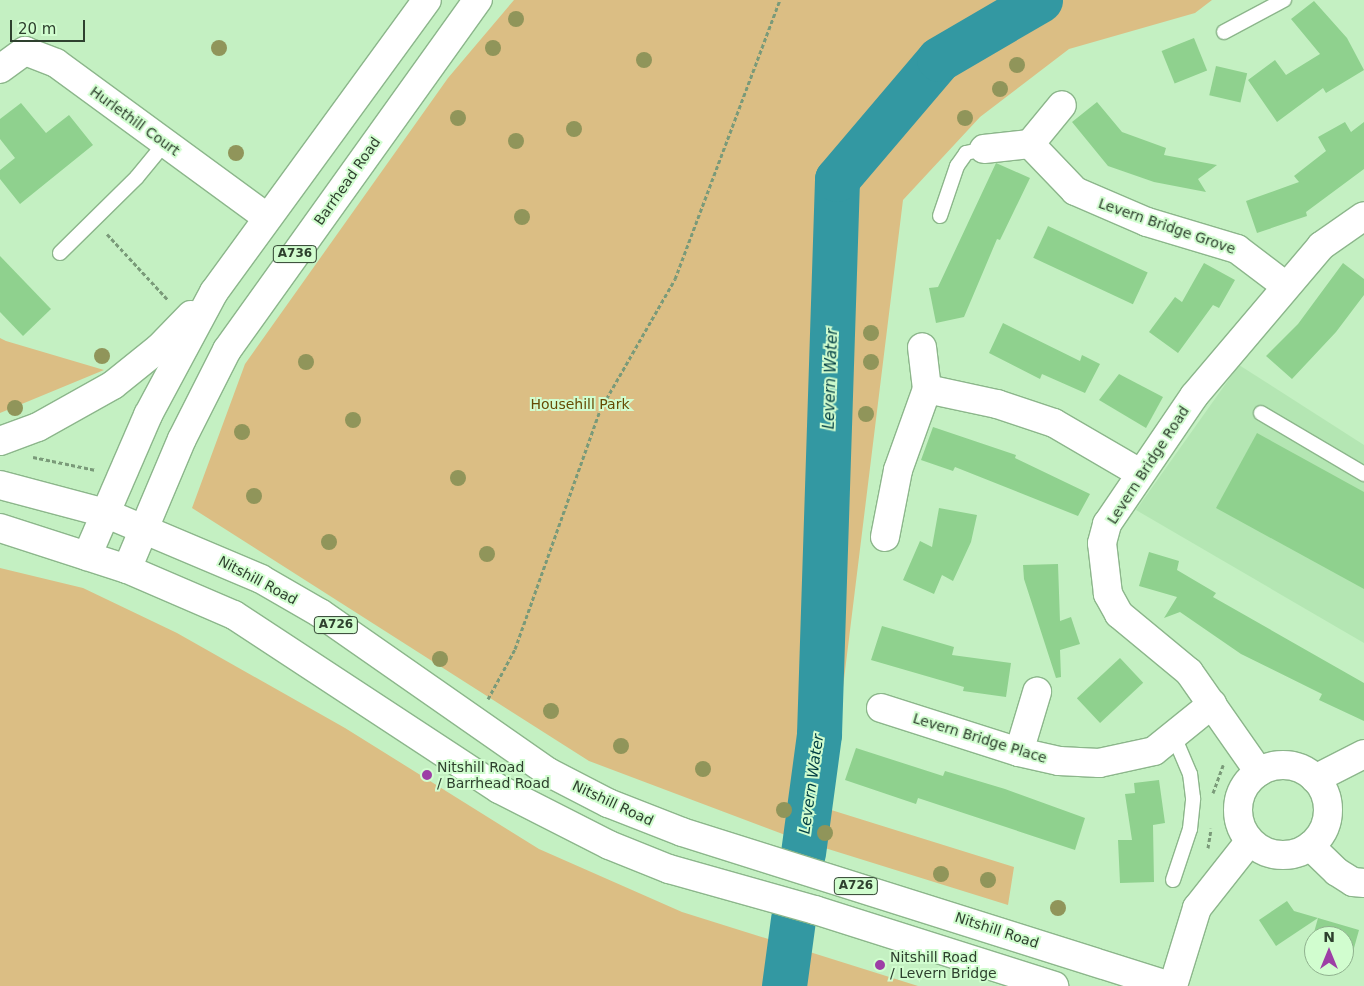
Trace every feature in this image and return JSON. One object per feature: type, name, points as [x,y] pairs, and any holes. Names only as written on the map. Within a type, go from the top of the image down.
[{"type":"main road","points":[[87,556],[188,329],[265,216],[427,0]]},
{"type":"main road","name":"Barrhead Road","points":[[127,570],[182,439],[226,354],[377,137],[478,0]]},
{"type":"main road","name":"Hurlethill Court","points":[[0,69],[25,51],[56,63],[265,216]]},
{"type":"main road","points":[[984,149],[1030,144],[1062,105]]},
{"type":"main road","points":[[342,112],[377,137]]},
{"type":"main road","name":"Levern Bridge Grove","points":[[1030,144],[1075,192],[1138,219],[1237,249],[1286,286]]},
{"type":"main road","name":"Levern Bridge Road","points":[[1259,772],[1189,672],[1119,614],[1108,594],[1102,543],[1107,524],[1194,396],[1321,246],[1361,226]]},
{"type":"main road","points":[[188,329],[226,354]]},
{"type":"main road","points":[[2,441],[38,427],[113,385],[159,348],[188,329]]},
{"type":"main road","points":[[885,537],[898,470],[927,389],[922,347]]},
{"type":"main road","points":[[927,389],[997,404],[1054,423],[1140,473]]},
{"type":"main road","name":"A726","points":[[0,485],[105,512]]},
{"type":"main road","name":"Nitshill Road","points":[[105,512],[261,580],[320,613],[474,724],[548,772],[608,803],[682,832],[1172,986]]},
{"type":"main road","name":"A726","points":[[0,528],[127,570],[234,616],[278,641],[499,789],[551,818],[669,869],[824,913],[1054,986]]},
{"type":"main road","points":[[1018,752],[1037,692]]},
{"type":"main road","name":"Levern Bridge Place","points":[[881,708],[1018,752],[1059,761],[1099,763],[1154,751],[1212,704]]},
{"type":"main road","points":[[1315,779],[1364,754]]},
{"type":"main road","points":[[1284,765],[1301,769],[1315,779],[1328,804],[1325,827],[1310,846],[1293,854],[1275,855],[1250,841],[1239,821],[1238,802],[1245,785],[1259,772],[1284,765]]},
{"type":"main road","points":[[669,869],[682,832]]},
{"type":"main road","points":[[1172,986],[1197,908],[1250,841]]},
{"type":"main road","points":[[1310,846],[1337,872],[1353,882],[1364,883]]},
{"type":"lane","points":[[1224,32],[1284,0]]},
{"type":"lane","points":[[60,253],[137,177],[164,143]]},
{"type":"lane","points":[[940,216],[957,166],[966,153],[984,149]]},
{"type":"lane","points":[[1260,413],[1364,474]]},
{"type":"lane","points":[[1173,734],[1190,774],[1193,798],[1190,829],[1173,880]]},
{"type":"path","points":[[474,724],[515,648],[600,410],[675,279],[780,0]]},
{"type":"path","points":[[94,220],[188,329]]},
{"type":"path","points":[[2,441],[24,456],[122,475]]},
{"type":"shaded area","points":[[1239,365],[1364,445],[1364,643],[1136,510]]},
{"type":"green space","name":"Househill Park","points":[[514,0],[1212,0],[1195,13],[1069,49],[980,117],[903,200],[828,809],[1014,867],[1008,905],[796,839],[589,761],[192,508],[245,364],[448,78]]},
{"type":"green space","points":[[0,338],[6,341],[104,370],[0,413]]},
{"type":"green space","points":[[0,568],[83,588],[177,633],[345,728],[539,849],[682,912],[918,986],[0,986]]},
{"type":"building","points":[[1314,1],[1347,38],[1364,70],[1326,93],[1323,88],[1277,122],[1248,80],[1275,60],[1286,75],[1320,54],[1291,19]]},
{"type":"building","points":[[1194,38],[1207,70],[1175,84],[1162,51]]},
{"type":"building","points":[[1216,66],[1247,73],[1240,102],[1209,95]]},
{"type":"building","points":[[1097,102],[1122,132],[1166,148],[1164,155],[1217,165],[1198,179],[1206,192],[1154,182],[1108,166],[1072,122]]},
{"type":"building","points":[[21,103],[46,133],[69,115],[93,145],[20,204],[0,179],[0,170],[15,158],[0,139],[0,119]]},
{"type":"building","points":[[1345,122],[1351,132],[1364,122],[1364,169],[1306,212],[1307,216],[1257,233],[1246,201],[1299,182],[1294,176],[1326,151],[1318,137]]},
{"type":"building","points":[[996,163],[1030,178],[1000,240],[997,239],[964,317],[936,323],[929,288],[938,287]]},
{"type":"building","points":[[1048,226],[1148,272],[1133,304],[1033,258]]},
{"type":"building","points":[[0,256],[51,309],[23,336],[0,312]]},
{"type":"building","points":[[1204,263],[1235,280],[1219,308],[1213,305],[1178,353],[1149,332],[1175,297],[1182,302]]},
{"type":"building","points":[[1343,263],[1364,279],[1364,295],[1336,332],[1292,379],[1266,356],[1298,324]]},
{"type":"building","points":[[1003,323],[1080,361],[1082,355],[1100,364],[1085,393],[1042,374],[1040,379],[989,353]]},
{"type":"building","points":[[1119,374],[1163,397],[1146,428],[1099,400]]},
{"type":"building","points":[[933,427],[1016,455],[1015,458],[1090,494],[1078,516],[955,467],[953,471],[921,460]]},
{"type":"building","points":[[1257,433],[1364,492],[1364,589],[1216,508]]},
{"type":"building","points":[[939,508],[977,515],[971,542],[953,581],[942,575],[934,594],[903,580],[920,541],[932,547]]},
{"type":"building","points":[[1149,552],[1179,561],[1177,570],[1216,593],[1213,597],[1364,683],[1364,721],[1319,700],[1322,694],[1241,654],[1180,612],[1164,618],[1177,597],[1139,586]]},
{"type":"building","points":[[1058,564],[1060,621],[1071,617],[1080,644],[1060,650],[1061,677],[1056,678],[1024,579],[1023,565]]},
{"type":"building","points":[[882,626],[954,647],[952,655],[1011,663],[1006,697],[963,691],[964,687],[871,660]]},
{"type":"building","points":[[1120,658],[1143,683],[1100,723],[1077,698]]},
{"type":"building","points":[[856,748],[943,776],[945,771],[1005,789],[1085,818],[1075,850],[918,798],[916,804],[845,780]]},
{"type":"building","points":[[1159,780],[1165,823],[1153,825],[1154,882],[1120,883],[1118,840],[1132,840],[1125,794],[1135,793],[1134,783]]},
{"type":"building","points":[[1287,901],[1294,911],[1318,918],[1276,946],[1259,920]]},
{"type":"building","points":[[1318,918],[1345,926],[1316,926]]},
{"type":"building","points":[[1354,929],[1359,930],[1354,948]]},
{"type":"waterway","name":"Levern Water","points":[[803,853],[819,734],[837,179],[939,59],[1040,0]]},
{"type":"waterway","name":"Levern Water","points":[[784,986],[793,919]]},
{"type":"place","name":"Nitshill Road / Barrhead Road","points":[[427,775]]},
{"type":"place","name":"Nitshill Road / Levern Bridge","points":[[880,965]]}]
